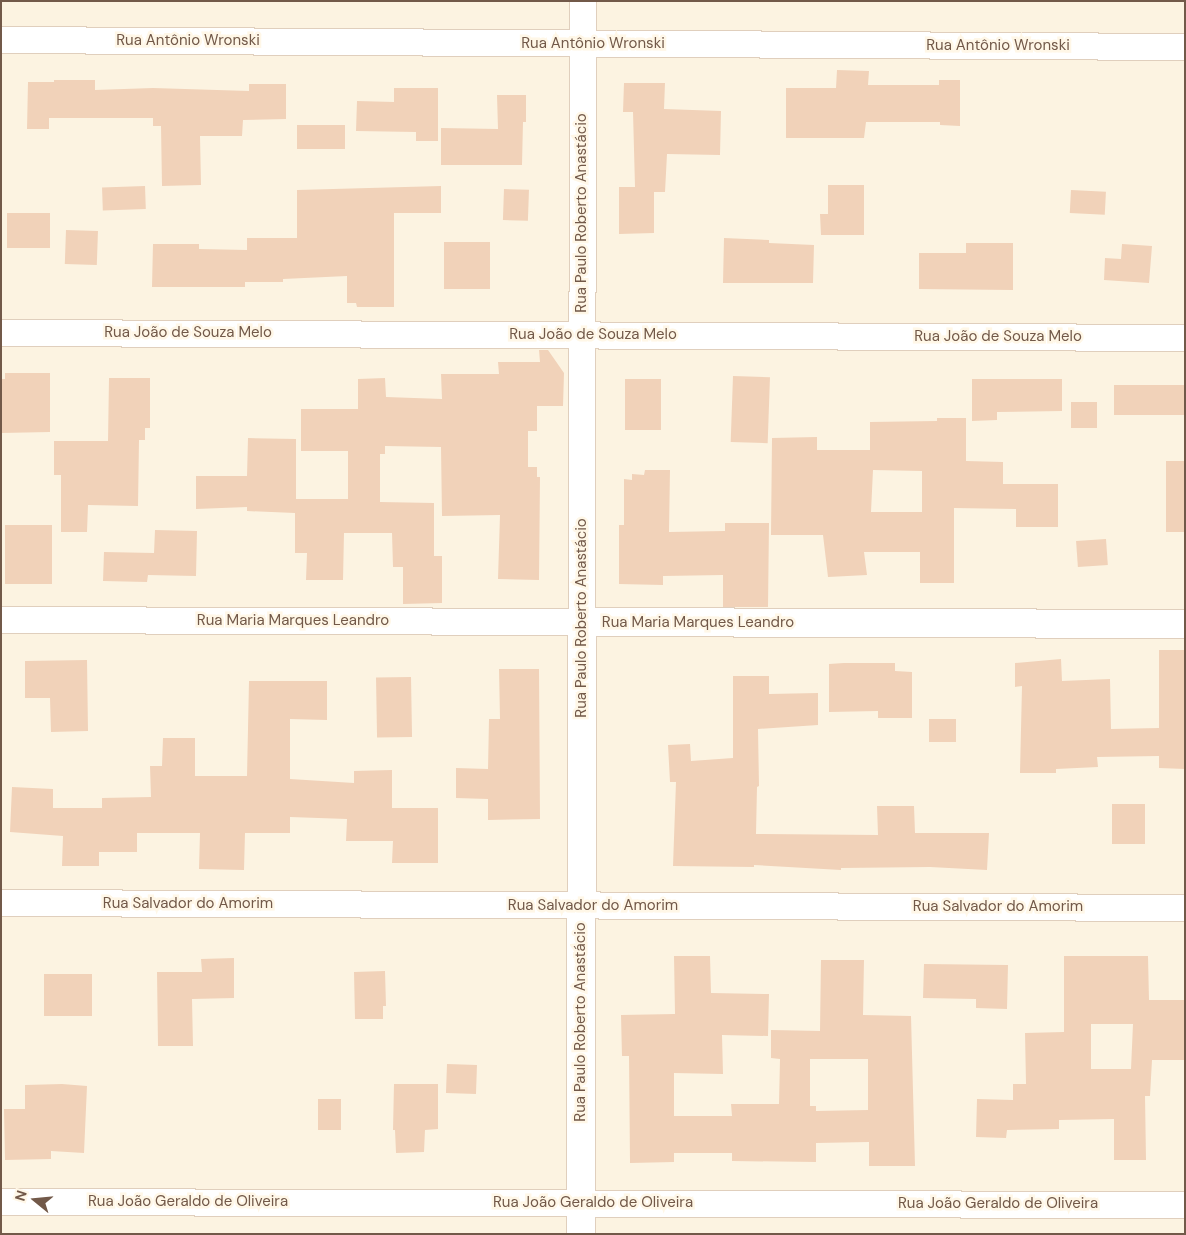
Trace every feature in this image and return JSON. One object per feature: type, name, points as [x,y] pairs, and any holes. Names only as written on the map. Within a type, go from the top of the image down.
[{"type":"street","name":"Rua Paulo Roberto Anastácio","points":[[581,1234],[583,1]]},
{"type":"street","name":"Rua Antônio Wronski","points":[[1,40],[1185,47]]},
{"type":"street","name":"Rua João de Souza Melo","points":[[1,333],[1185,338]]},
{"type":"street","name":"Rua Maria Marques Leandro","points":[[1,620],[1185,624]]},
{"type":"street","name":"Rua Salvador do Amorim","points":[[1,903],[1185,908]]},
{"type":"street","name":"Rua João Geraldo de Oliveira","points":[[1,1202],[1185,1205]]},
{"type":"building","points":[[837,70],[869,71],[868,85],[939,85],[939,80],[960,80],[960,126],[940,125],[940,122],[866,122],[864,138],[786,138],[786,88],[836,88]]},
{"type":"building","points":[[54,80],[95,80],[95,90],[153,88],[249,91],[249,84],[286,84],[286,119],[243,120],[242,136],[200,136],[201,185],[162,186],[161,126],[153,126],[153,118],[49,118],[49,129],[27,129],[28,82],[54,82]]},
{"type":"building","points":[[624,83],[665,83],[664,109],[721,111],[720,155],[667,154],[665,192],[654,192],[654,233],[619,234],[619,187],[635,187],[633,112],[623,112]]},
{"type":"building","points":[[394,88],[438,88],[438,141],[416,141],[416,132],[356,131],[357,101],[394,102]]},
{"type":"building","points":[[497,95],[526,95],[526,122],[523,122],[522,165],[441,165],[441,128],[498,129]]},
{"type":"building","points":[[297,125],[345,125],[345,149],[297,149]]},
{"type":"building","points":[[828,185],[864,185],[864,235],[821,235],[820,214],[828,214]]},
{"type":"building","points":[[145,186],[146,209],[103,210],[102,188]]},
{"type":"building","points":[[441,186],[441,213],[394,213],[394,307],[357,307],[356,303],[347,303],[347,276],[283,279],[283,282],[245,282],[245,287],[152,287],[153,244],[199,244],[199,249],[247,250],[247,238],[297,238],[297,190]]},
{"type":"building","points":[[504,189],[529,190],[528,221],[503,220]]},
{"type":"building","points":[[1071,190],[1106,192],[1105,215],[1070,213]]},
{"type":"building","points":[[7,213],[50,213],[50,248],[7,248]]},
{"type":"building","points":[[66,230],[98,231],[97,265],[65,264]]},
{"type":"building","points":[[724,238],[814,245],[813,283],[723,283]]},
{"type":"building","points":[[444,242],[490,242],[490,289],[444,289]]},
{"type":"building","points":[[966,243],[1013,243],[1013,290],[919,289],[919,253],[966,253]]},
{"type":"building","points":[[1122,244],[1152,246],[1149,283],[1104,280],[1105,258],[1121,259]]},
{"type":"building","points":[[539,350],[548,350],[564,373],[563,406],[537,406],[537,431],[528,431],[528,467],[537,467],[537,477],[540,477],[539,580],[498,579],[500,515],[442,516],[441,447],[385,446],[385,454],[380,454],[380,502],[434,503],[434,556],[442,556],[442,603],[403,604],[403,567],[393,567],[392,533],[344,533],[343,580],[306,580],[307,553],[295,553],[295,513],[247,511],[247,507],[196,509],[196,476],[247,476],[248,438],[296,439],[296,499],[348,499],[348,451],[301,451],[301,409],[358,409],[358,379],[385,378],[386,397],[442,399],[441,374],[499,374],[498,362],[540,362]]},
{"type":"building","points":[[5,373],[50,373],[50,432],[1,433],[1,379],[5,379]]},
{"type":"building","points":[[733,376],[770,377],[768,443],[731,442]]},
{"type":"building","points":[[109,378],[150,378],[150,428],[145,428],[145,440],[139,440],[138,506],[88,505],[87,532],[61,532],[61,475],[54,475],[54,441],[108,441]]},
{"type":"building","points":[[625,379],[661,379],[661,430],[625,430]]},
{"type":"building","points":[[972,379],[1062,379],[1062,411],[997,412],[997,420],[972,421]]},
{"type":"building","points":[[1114,385],[1185,385],[1185,415],[1114,415]]},
{"type":"building","points":[[1071,402],[1097,402],[1097,428],[1071,428]]},
{"type":"building","points":[[937,418],[966,418],[966,461],[1003,462],[1003,484],[1058,484],[1058,527],[1016,527],[1016,509],[954,508],[954,583],[920,583],[920,552],[864,552],[867,575],[828,577],[823,535],[771,535],[772,438],[817,437],[817,450],[870,450],[870,422],[937,421]],"holes":[[[873,470],[922,471],[922,512],[871,512]]]},
{"type":"building","points":[[1166,461],[1185,461],[1185,532],[1166,532]]},
{"type":"building","points":[[645,470],[670,470],[669,532],[725,531],[725,523],[769,523],[768,607],[723,607],[723,575],[663,576],[663,585],[619,584],[619,525],[624,525],[624,479],[632,480],[632,474],[644,475]]},
{"type":"building","points":[[5,525],[52,525],[52,584],[5,584]]},
{"type":"building","points":[[155,530],[197,531],[196,576],[148,575],[147,582],[103,581],[104,552],[154,553]]},
{"type":"building","points":[[1106,539],[1108,565],[1078,567],[1076,541]]},
{"type":"building","points":[[1159,650],[1185,650],[1185,769],[1159,768],[1159,756],[1097,757],[1098,767],[1056,769],[1056,773],[1020,773],[1022,686],[1015,687],[1015,663],[1061,659],[1062,681],[1110,679],[1111,729],[1159,728]]},
{"type":"building","points":[[87,660],[88,731],[51,732],[50,698],[25,698],[25,661]]},
{"type":"building","points":[[895,663],[895,671],[912,672],[912,718],[878,718],[878,711],[829,712],[829,664]]},
{"type":"building","points":[[499,669],[539,669],[540,819],[488,820],[488,799],[456,798],[456,768],[488,769],[489,719],[500,719]]},
{"type":"building","points":[[733,676],[769,676],[769,694],[818,693],[818,725],[758,729],[759,786],[757,787],[756,834],[878,835],[877,806],[914,806],[915,833],[989,833],[987,870],[930,867],[841,868],[841,870],[754,865],[754,867],[673,866],[676,782],[670,782],[668,745],[690,744],[691,761],[733,758]]},
{"type":"building","points":[[411,677],[412,737],[377,738],[376,678]]},
{"type":"building","points":[[249,681],[327,681],[327,720],[290,719],[290,779],[354,783],[354,771],[392,770],[392,808],[438,808],[438,863],[392,863],[393,841],[346,841],[347,819],[290,817],[290,833],[245,833],[244,870],[199,869],[200,833],[137,833],[137,852],[99,852],[99,866],[62,866],[63,836],[10,832],[12,787],[53,789],[53,808],[102,808],[102,798],[151,797],[150,766],[162,766],[163,738],[195,738],[195,776],[247,776]]},
{"type":"building","points":[[929,719],[956,719],[956,742],[929,742]]},
{"type":"building","points":[[1112,804],[1145,804],[1145,844],[1112,844]]},
{"type":"building","points":[[674,956],[710,956],[711,993],[769,994],[768,1036],[722,1035],[723,1074],[674,1073],[674,1116],[732,1116],[731,1104],[779,1104],[780,1059],[771,1058],[771,1030],[820,1031],[821,960],[864,960],[863,1015],[911,1016],[915,1166],[869,1166],[869,1142],[816,1143],[816,1162],[732,1161],[732,1153],[674,1153],[674,1162],[630,1163],[629,1056],[622,1056],[621,1015],[675,1014]],"holes":[[[810,1059],[868,1059],[868,1110],[816,1111],[816,1106],[810,1106]]]},
{"type":"building","points":[[1064,956],[1148,956],[1149,1000],[1185,1000],[1185,1060],[1152,1060],[1150,1096],[1145,1096],[1146,1160],[1114,1160],[1114,1119],[1059,1120],[1059,1129],[1007,1130],[1006,1138],[976,1137],[977,1099],[1013,1100],[1013,1084],[1026,1084],[1025,1033],[1064,1032]],"holes":[[[1091,1024],[1133,1024],[1131,1069],[1091,1069]]]},
{"type":"building","points":[[234,958],[234,998],[192,999],[193,1046],[158,1046],[157,972],[202,972],[201,959]]},
{"type":"building","points":[[924,964],[1008,965],[1007,1009],[976,1008],[976,999],[923,998]]},
{"type":"building","points":[[385,971],[386,1006],[383,1006],[383,1019],[355,1019],[354,972]]},
{"type":"building","points":[[44,974],[92,974],[92,1016],[44,1016]]},
{"type":"building","points":[[447,1064],[477,1065],[476,1094],[446,1093]]},
{"type":"building","points":[[62,1084],[87,1086],[84,1153],[51,1151],[51,1159],[5,1160],[4,1109],[25,1109],[25,1085]]},
{"type":"building","points":[[394,1084],[438,1084],[438,1129],[425,1130],[424,1152],[396,1153],[395,1130],[393,1130]]},
{"type":"building","points":[[318,1099],[341,1099],[341,1130],[318,1130]]}]
